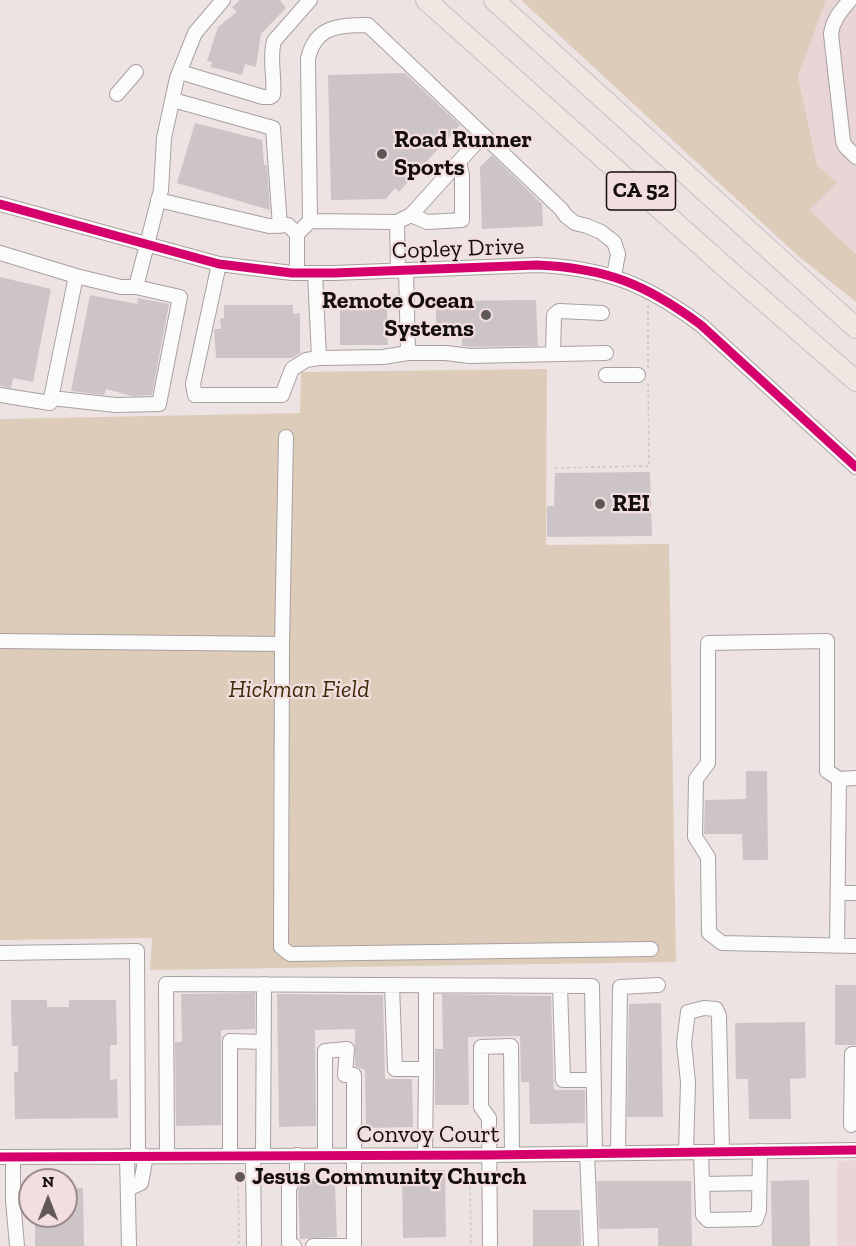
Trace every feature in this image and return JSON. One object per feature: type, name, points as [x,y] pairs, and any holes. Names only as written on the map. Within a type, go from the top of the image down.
[{"type":"highway","name":"CA 52","points":[[426,0],[856,381]]},
{"type":"highway","name":"CA 52","points":[[494,0],[856,328]]},
{"type":"street","points":[[136,287],[161,190],[164,138],[180,72],[195,33],[223,0]]},
{"type":"street","points":[[180,72],[270,97],[273,95],[274,86],[272,47],[274,41],[310,0]]},
{"type":"street","points":[[850,0],[834,21],[831,34],[843,141],[856,157]]},
{"type":"street","points":[[310,222],[308,59],[316,37],[345,25],[368,25],[566,216],[574,223],[601,232],[614,242],[618,254],[614,276]]},
{"type":"street","points":[[117,94],[136,72]]},
{"type":"street","points":[[173,100],[273,128],[280,226]]},
{"type":"street","points":[[297,234],[310,222],[397,222],[411,215],[483,135]]},
{"type":"street","points":[[411,215],[427,222],[462,220],[462,176],[459,162]]},
{"type":"street","points":[[158,200],[269,226],[288,225],[297,234],[297,273]]},
{"type":"street","name":"Copley Drive","points":[[0,204],[219,264],[297,273],[537,265],[566,266],[614,276],[652,292],[701,325],[856,467]]},
{"type":"street","points":[[397,222],[408,353]]},
{"type":"street","points":[[0,253],[76,276],[121,287],[136,287],[180,297],[159,404],[116,405],[56,399],[50,403],[0,395]]},
{"type":"street","points":[[219,264],[193,384],[195,395],[282,395],[292,369],[306,360],[319,358],[383,357],[408,353],[446,353],[470,356],[606,353]]},
{"type":"street","points":[[315,273],[319,358]]},
{"type":"street","points":[[56,399],[76,276]]},
{"type":"street","points":[[553,354],[554,315],[559,312],[602,313]]},
{"type":"street","points":[[606,375],[638,375]]},
{"type":"street","points":[[285,437],[281,947],[290,954],[651,949]]},
{"type":"street","points":[[0,641],[282,644]]},
{"type":"street","points":[[856,778],[839,779],[827,771],[826,641],[708,643],[708,764],[696,779],[695,837],[708,857],[709,933],[722,943],[856,946]]},
{"type":"street","points":[[837,946],[839,779]]},
{"type":"street","points":[[838,893],[856,893]]},
{"type":"street","points":[[0,953],[137,951],[137,1156],[141,1183],[128,1189]]},
{"type":"street","points":[[167,1156],[166,984],[592,986],[594,1080],[591,1246]]},
{"type":"street","points":[[254,1246],[256,1159],[264,1042],[264,984]]},
{"type":"street","points":[[392,985],[395,1069],[426,1069]]},
{"type":"street","points":[[425,1155],[426,985]]},
{"type":"street","points":[[618,1153],[620,987],[658,985]]},
{"type":"street","points":[[560,986],[562,1080],[594,1080]]},
{"type":"street","points":[[686,1152],[688,1082],[684,1044],[688,1012],[704,1008],[716,1009],[719,1016],[722,1152]]},
{"type":"street","points":[[230,1156],[230,1041],[264,1042]]},
{"type":"street","points":[[490,1246],[489,1118],[481,1107],[481,1047],[511,1046],[512,1155]]},
{"type":"street","points":[[313,1246],[354,1246],[354,1075],[345,1075],[347,1050],[325,1050],[325,1155]]},
{"type":"street","points":[[851,1125],[852,1054],[856,1054]]},
{"type":"street","name":"Convoy Court","points":[[6,1157],[230,1156],[256,1159],[297,1155],[512,1155],[856,1150]]},
{"type":"street","points":[[701,1152],[704,1215],[708,1220],[756,1219],[759,1211],[760,1151]]},
{"type":"street","points":[[294,1246],[289,1243],[289,1188],[297,1173],[297,1155]]},
{"type":"street","points":[[129,1246],[128,1189],[137,1156]]},
{"type":"street","points":[[6,1157],[17,1246]]},
{"type":"street","points":[[702,1184],[759,1183]]},
{"type":"path","points":[[555,468],[649,466],[647,307],[652,292]]},
{"type":"path","points":[[604,467],[605,472]]},
{"type":"path","points":[[239,1246],[238,1165],[256,1159]]},
{"type":"path","points":[[465,1165],[470,1175],[471,1246]]},
{"type":"shaded area","points":[[826,0],[856,0],[856,254],[809,210],[817,165],[798,77]]},
{"type":"shaded area","points":[[856,1160],[856,1246],[837,1246],[837,1161]]},
{"type":"green space","points":[[521,0],[826,0],[798,77],[817,165],[837,183],[809,210],[856,254],[856,302],[797,255]]},
{"type":"green space","name":"Hickman Field","points":[[547,369],[546,545],[669,544],[676,962],[150,970],[152,938],[0,940],[0,419],[300,413],[301,372]]},
{"type":"building","points":[[240,0],[280,0],[286,8],[261,34],[256,67],[245,64],[242,75],[211,67],[212,62],[207,61],[218,27],[237,12],[232,7]]},
{"type":"building","name":"Road Runner Sports","points":[[405,73],[460,125],[399,192],[395,188],[386,199],[331,200],[328,75]]},
{"type":"building","points":[[195,123],[262,140],[264,165],[267,165],[270,210],[177,183]]},
{"type":"building","points":[[492,155],[542,204],[543,226],[482,229],[480,167]]},
{"type":"building","points":[[0,277],[51,289],[33,382],[13,378],[11,388],[0,386]]},
{"type":"building","points":[[90,295],[137,304],[138,298],[169,304],[152,395],[132,396],[106,389],[104,395],[71,391]]},
{"type":"building","points":[[536,300],[538,346],[470,347],[462,346],[462,338],[436,338],[436,301]]},
{"type":"building","points":[[340,304],[387,304],[388,345],[340,345]]},
{"type":"building","points":[[224,305],[293,305],[293,314],[300,313],[300,353],[292,358],[216,358],[214,329],[221,329],[220,319],[224,318]]},
{"type":"building","points":[[650,472],[652,536],[547,537],[547,506],[554,506],[555,473]]},
{"type":"building","points":[[746,771],[767,771],[768,860],[743,860],[742,834],[704,834],[705,800],[746,799]]},
{"type":"building","points":[[835,985],[856,985],[856,1045],[835,1045]]},
{"type":"building","points":[[255,993],[255,1029],[221,1030],[221,1125],[176,1126],[175,1042],[182,1042],[181,994]]},
{"type":"building","points":[[277,994],[383,995],[385,1079],[412,1079],[413,1127],[366,1128],[365,1070],[355,1066],[355,1029],[315,1030],[316,1126],[279,1127]]},
{"type":"building","points":[[442,994],[551,996],[554,1090],[585,1090],[585,1123],[530,1124],[529,1082],[521,1082],[520,1036],[468,1037],[469,1105],[435,1105],[435,1049],[443,1049]]},
{"type":"building","points":[[11,1000],[47,1000],[47,1007],[69,1007],[69,1000],[116,1000],[117,1045],[110,1045],[110,1080],[117,1079],[118,1118],[15,1119],[14,1072],[18,1072],[18,1046],[12,1046]]},
{"type":"building","points":[[661,1003],[663,1117],[627,1117],[629,1004]]},
{"type":"building","points":[[805,1022],[806,1078],[790,1079],[791,1119],[749,1119],[748,1079],[736,1079],[735,1023]]},
{"type":"building","points":[[445,1170],[446,1237],[403,1238],[402,1171]]},
{"type":"building","points":[[332,1178],[335,1180],[337,1237],[300,1239],[298,1190],[304,1179]]},
{"type":"building","points":[[809,1180],[810,1246],[772,1246],[771,1181]]},
{"type":"building","points":[[597,1181],[691,1181],[692,1246],[658,1246],[658,1228],[599,1229]]},
{"type":"building","points":[[78,1188],[83,1188],[84,1246],[35,1246],[35,1228],[78,1228]]},
{"type":"building","points":[[533,1210],[580,1210],[581,1246],[533,1246]]},
{"type":"cycle path","points":[[0,204],[219,264],[292,273],[537,265],[605,274],[662,299],[701,325],[856,467]]},
{"type":"cycle path","points":[[0,1157],[489,1155],[856,1150]]},
{"type":"place","name":"Road Runner Sports","points":[[382,154]]},
{"type":"place","name":"Remote Ocean Systems","points":[[486,315]]},
{"type":"place","name":"REI","points":[[600,504]]},
{"type":"place","name":"Jesus Community Church","points":[[240,1177]]}]
